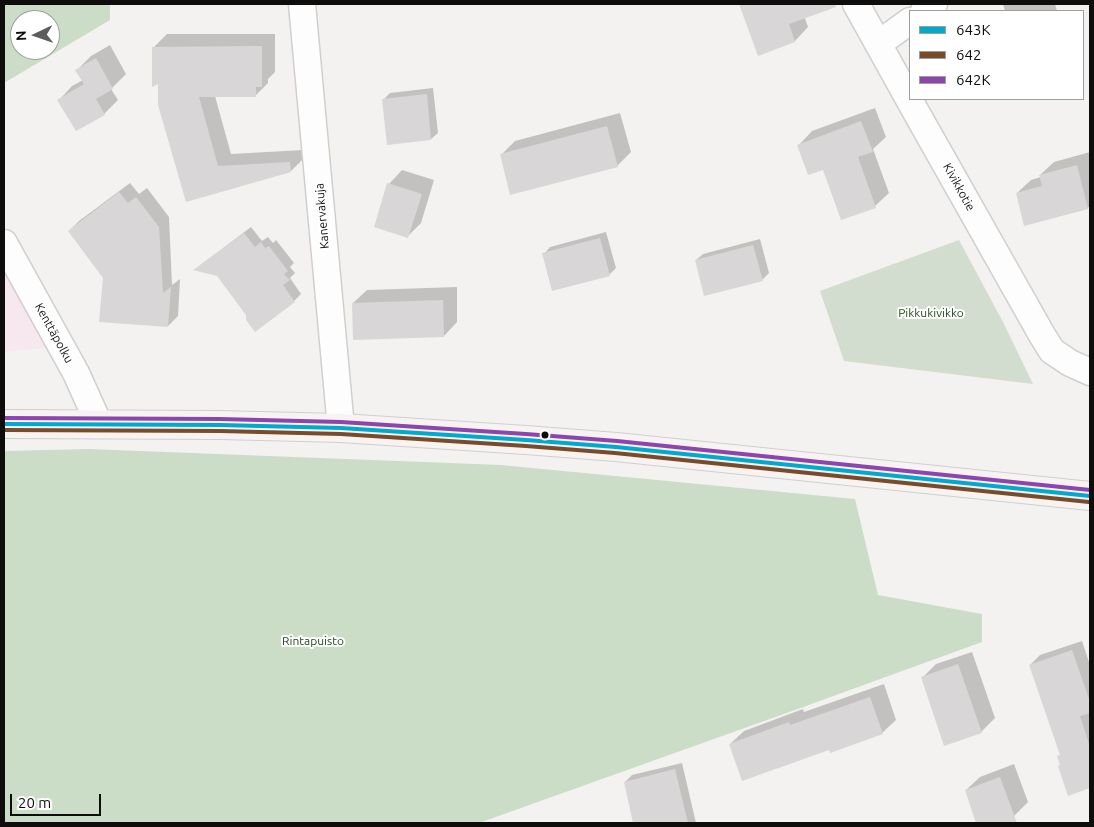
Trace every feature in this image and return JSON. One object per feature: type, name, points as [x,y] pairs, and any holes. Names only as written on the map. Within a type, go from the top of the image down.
[{"type":"main road","points":[[4,424],[220,425],[341,428],[526,440],[616,447],[1090,496]]},
{"type":"street","name":"Kanervakuja","points":[[302,4],[341,428]]},
{"type":"street","name":"Kivikkotie","points":[[856,4],[909,99]]},
{"type":"street","points":[[878,44],[909,22]]},
{"type":"street","name":"Kivikkotie","points":[[910,100],[1052,351],[1080,368]]},
{"type":"street","name":"Kenttäpolku","points":[[4,243],[76,373],[99,424]]},
{"type":"shaded area","points":[[4,259],[55,347],[4,352]]},
{"type":"green space","points":[[4,4],[110,4],[110,20],[60,50],[60,10],[10,10],[10,60],[43,60],[4,83]]},
{"type":"green space","name":"Pikkukivikko","points":[[959,240],[1003,322],[1033,384],[844,361],[820,291]]},
{"type":"green space","name":"Rintapuisto","points":[[89,449],[501,465],[855,499],[878,595],[982,614],[982,642],[479,823],[4,823],[4,451]]},
{"type":"building","points":[[739,4],[835,4],[836,7],[789,24],[795,42],[758,56]]},
{"type":"building","points":[[262,46],[262,87],[256,87],[256,97],[199,97],[218,166],[290,162],[291,172],[186,202],[158,105],[158,84],[152,87],[152,47]]},
{"type":"building","points":[[96,58],[113,89],[96,99],[105,115],[76,131],[57,100],[84,84],[75,70]]},
{"type":"building","points":[[427,94],[431,140],[387,145],[382,99]]},
{"type":"building","points":[[861,121],[873,152],[858,157],[876,208],[841,220],[823,170],[808,175],[797,145]]},
{"type":"building","points":[[607,126],[618,167],[510,195],[500,154]]},
{"type":"building","points":[[1077,165],[1088,209],[1024,226],[1016,193],[1042,186],[1039,175]]},
{"type":"building","points":[[387,183],[422,194],[408,238],[374,227]]},
{"type":"building","points":[[119,192],[128,203],[136,197],[159,227],[163,293],[171,287],[168,327],[99,322],[103,278],[68,231]]},
{"type":"building","points":[[244,233],[255,247],[261,242],[265,248],[269,246],[288,271],[284,274],[290,280],[283,285],[295,302],[255,332],[246,320],[246,315],[217,276],[193,270]]},
{"type":"building","points":[[600,238],[610,276],[552,291],[542,253]]},
{"type":"building","points":[[753,245],[763,281],[704,296],[695,260]]},
{"type":"building","points":[[443,300],[444,337],[353,340],[352,303]]},
{"type":"building","points":[[1072,650],[1090,702],[1090,713],[1080,716],[1090,747],[1090,788],[1068,796],[1058,766],[1060,765],[1057,756],[1060,755],[1029,665]]},
{"type":"building","points":[[958,664],[982,733],[944,746],[921,677]]},
{"type":"building","points":[[870,697],[883,734],[830,753],[829,750],[742,781],[729,744],[789,722],[790,725]]},
{"type":"building","points":[[675,769],[688,823],[633,823],[624,782]]},
{"type":"building","points":[[1000,777],[1017,823],[976,823],[965,790]]},
{"type":"transit line","name":"642K","points":[[4,418],[220,419],[341,422],[526,434],[617,441],[1090,490]]},
{"type":"transit line","name":"643K","points":[[4,424],[220,425],[341,428],[526,440],[616,447],[1090,496]]},
{"type":"transit line","name":"642","points":[[4,430],[220,431],[341,434],[526,446],[615,453],[1089,502]]}]
